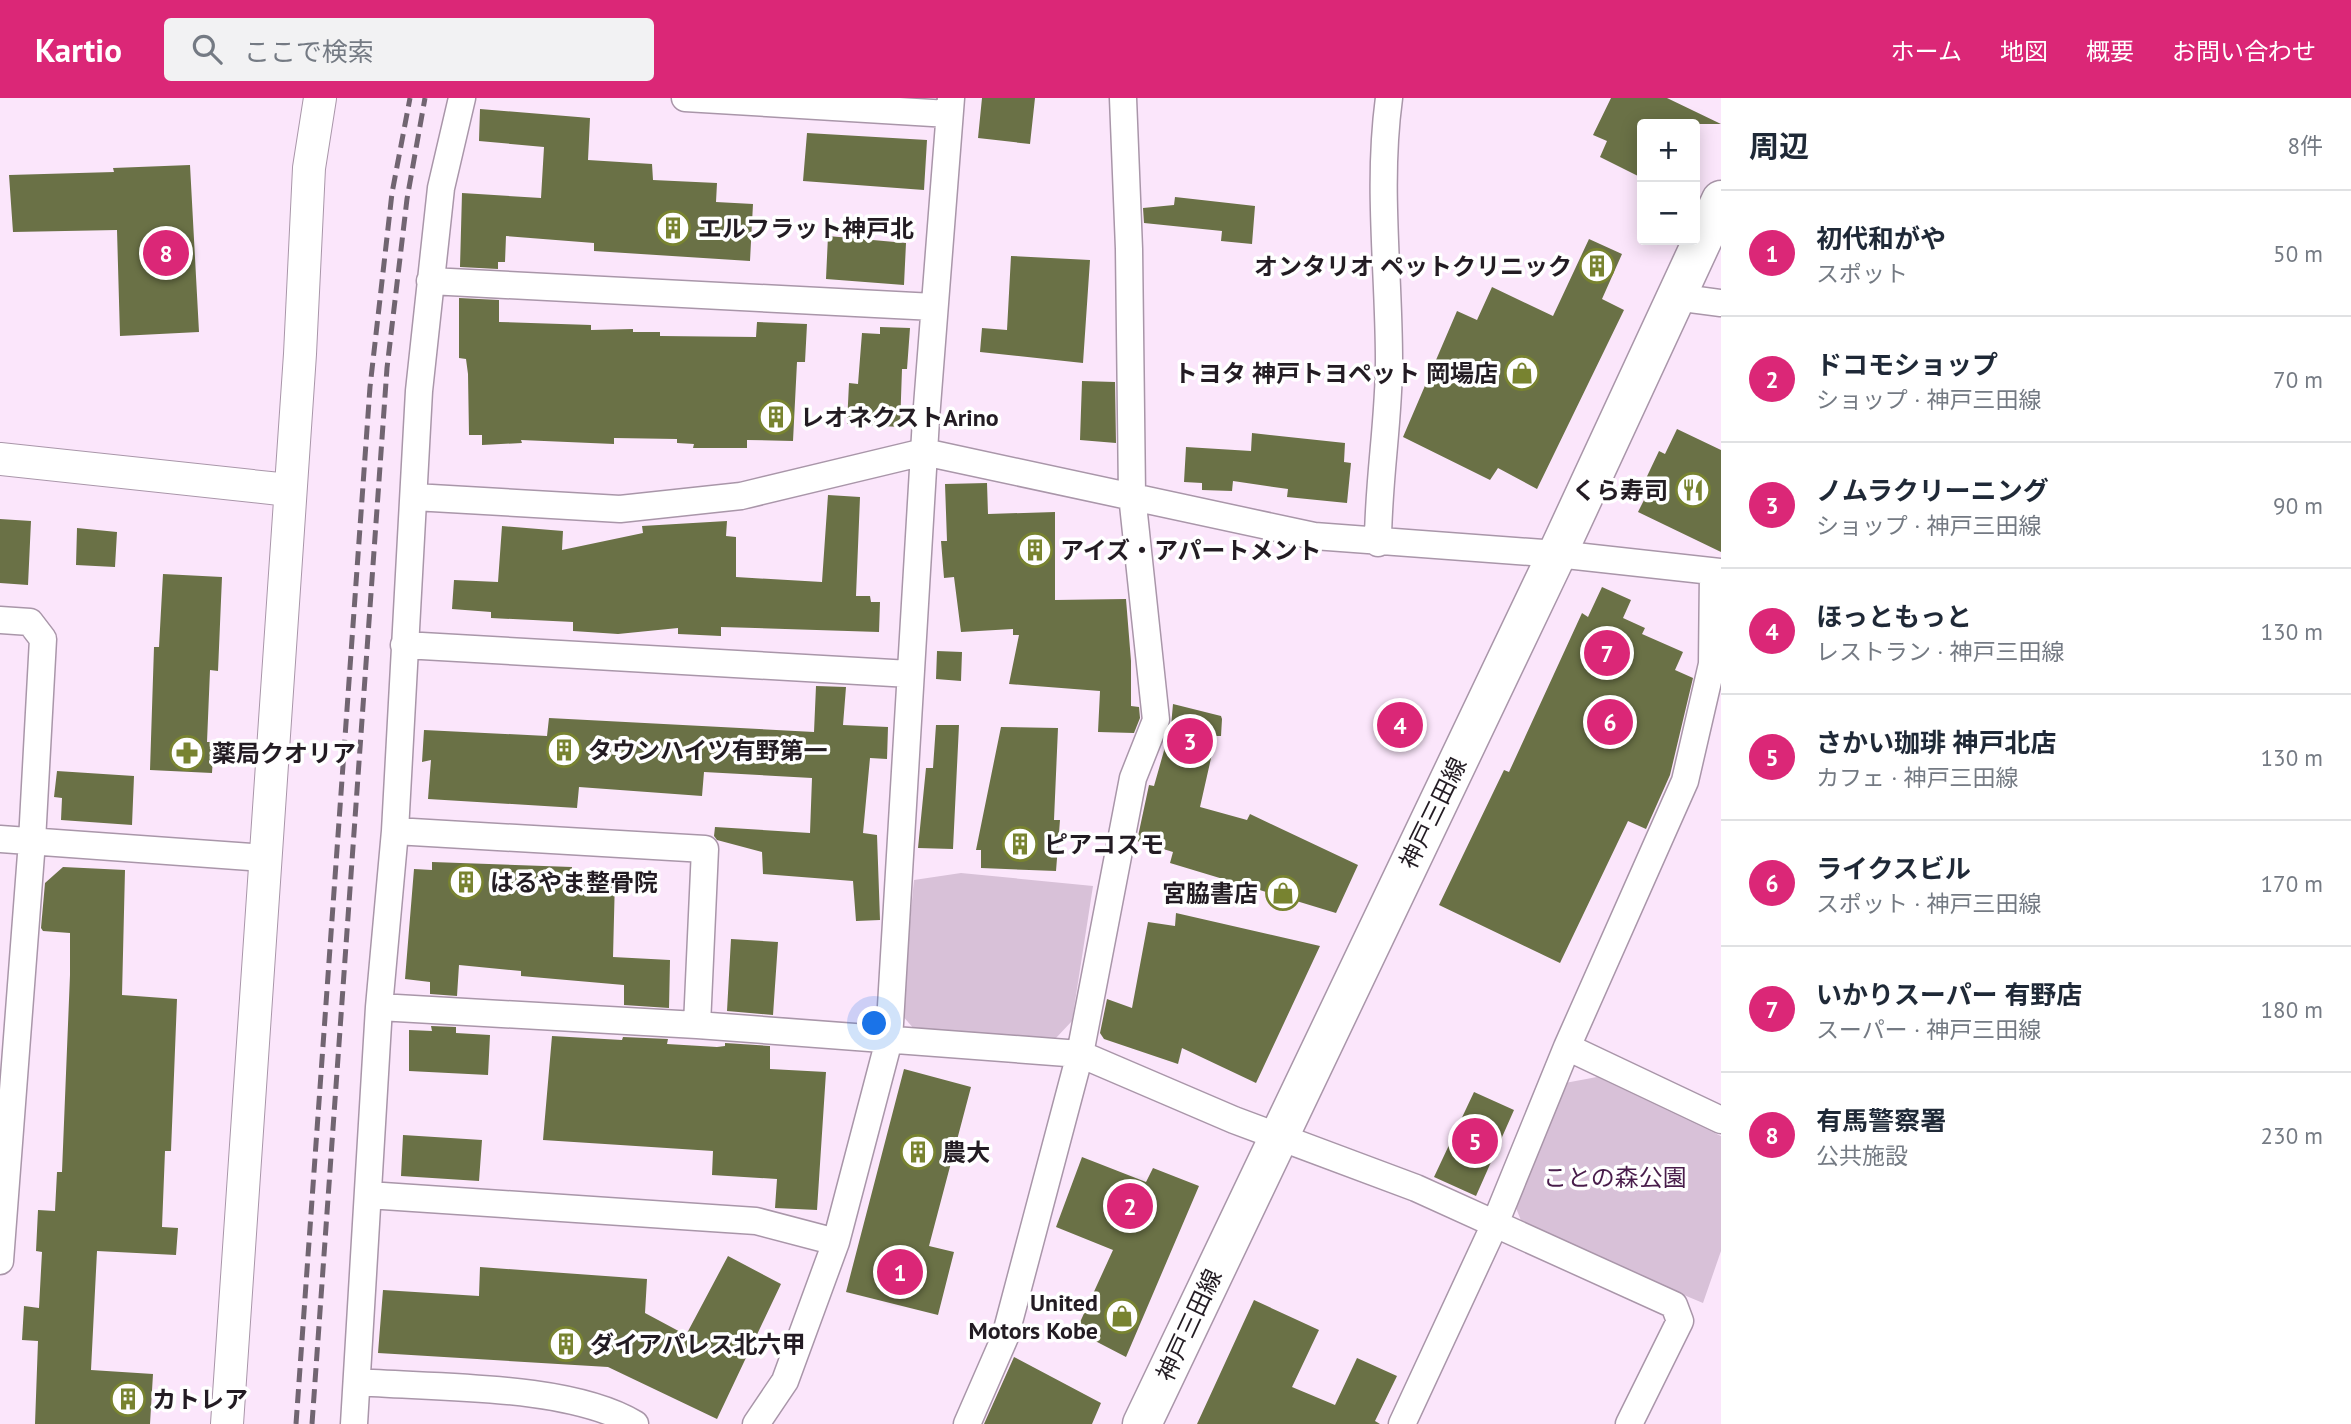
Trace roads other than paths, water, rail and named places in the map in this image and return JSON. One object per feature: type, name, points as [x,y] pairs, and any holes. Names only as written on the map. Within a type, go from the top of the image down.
[{"type":"main road","name":"神戸三田線","points":[[1142,1424],[1557,554],[1721,200]]},
{"type":"street","points":[[227,1424],[309,168],[320,98]]},
{"type":"street","points":[[354,1424],[379,1007],[395,831],[419,391],[441,188],[462,98]]},
{"type":"street","points":[[685,98],[950,106],[924,452],[889,1040],[836,1242],[785,1381],[756,1424]]},
{"type":"street","points":[[967,1424],[1005,1337],[1080,1054],[1133,778],[1156,720],[1132,495],[1129,249],[1123,98]]},
{"type":"street","points":[[1378,543],[1389,362],[1381,199],[1389,98]]},
{"type":"street","points":[[430,281],[934,307]]},
{"type":"street","points":[[1675,296],[1721,303]]},
{"type":"street","points":[[414,497],[620,509],[741,496],[924,452],[1314,536],[1378,543],[1557,554],[1717,572],[1712,664],[1685,781],[1567,1047],[1494,1226],[1402,1424]]},
{"type":"street","points":[[0,459],[289,490]]},
{"type":"street","points":[[0,620],[30,622],[43,639],[32,841],[7,1053],[0,1260]]},
{"type":"street","points":[[404,645],[910,674]]},
{"type":"street","points":[[395,831],[705,849],[697,1025]]},
{"type":"street","points":[[0,839],[265,858]]},
{"type":"street","points":[[379,1007],[697,1025],[1080,1054],[1278,1136],[1416,1188],[1494,1226],[1674,1305],[1680,1321],[1629,1424]]},
{"type":"street","points":[[1567,1047],[1721,1120]]},
{"type":"street","points":[[368,1195],[756,1221],[836,1242]]},
{"type":"street","points":[[357,1382],[559,1397],[619,1414],[635,1424]]},
{"type":"railway","points":[[296,1424],[370,387],[392,193],[410,98]]},
{"type":"railway","points":[[312,1424],[387,368],[407,199],[425,98]]},
{"type":"place","name":"エルフラット神戸北","points":[[673,228]]},
{"type":"place","name":"有馬警察署","points":[[166,253]]},
{"type":"place","name":"オンタリオ ペットクリニック","points":[[1597,266]]},
{"type":"place","name":"トヨタ 神戸トヨペット 岡場店","points":[[1522,373]]},
{"type":"place","name":"レオネクストArino","points":[[776,417]]},
{"type":"place","name":"くら寿司","points":[[1693,490]]},
{"type":"place","name":"アイズ・アパートメント","points":[[1035,550]]},
{"type":"place","name":"いかりスーパー 有野店","points":[[1607,653]]},
{"type":"place","name":"ライクスビル","points":[[1610,722]]},
{"type":"place","name":"ほっともっと","points":[[1400,725]]},
{"type":"place","name":"ノムラクリーニング","points":[[1190,741]]},
{"type":"place","name":"タウンハイツ有野第一","points":[[564,750]]},
{"type":"place","name":"薬局クオリア","points":[[187,753]]},
{"type":"place","name":"ピアコスモ","points":[[1020,844]]},
{"type":"place","name":"はるやま整骨院","points":[[466,882]]},
{"type":"place","name":"宮脇書店","points":[[1283,893]]},
{"type":"place","name":"さかい珈琲 神戸北店","points":[[1475,1141]]},
{"type":"place","name":"農大","points":[[918,1152]]},
{"type":"place","name":"ドコモショップ","points":[[1130,1206]]},
{"type":"place","name":"初代和がや","points":[[900,1272]]},
{"type":"place","name":"United Motors Kobe","points":[[1122,1316]]},
{"type":"place","name":"ダイアパレス北六甲","points":[[566,1344]]},
{"type":"place","name":"カトレア","points":[[128,1399]]},
{"type":"park label","name":"ことの森公園","points":[[1615,1177]]}]
